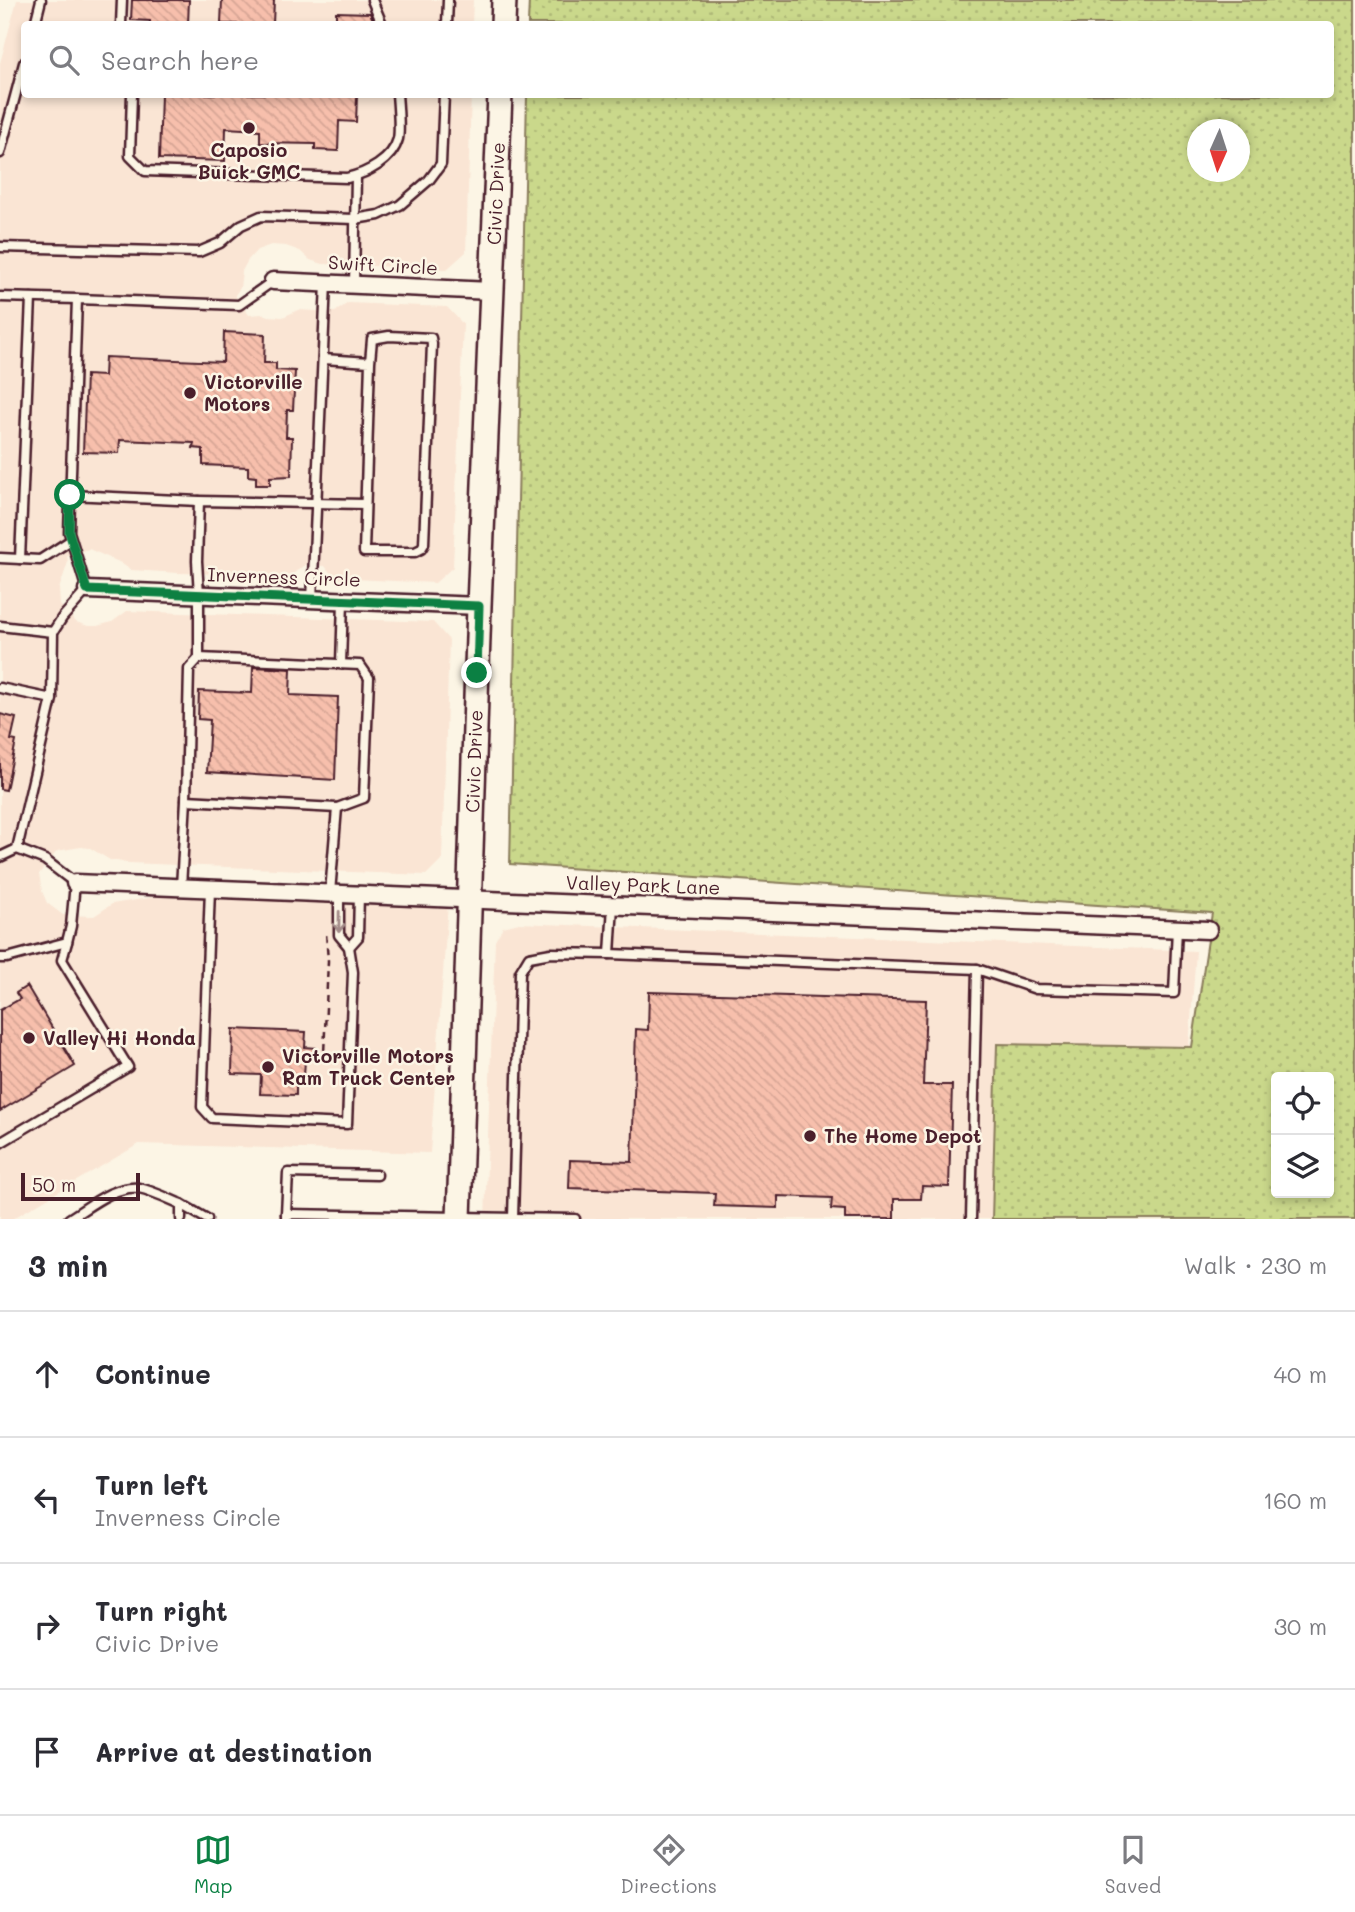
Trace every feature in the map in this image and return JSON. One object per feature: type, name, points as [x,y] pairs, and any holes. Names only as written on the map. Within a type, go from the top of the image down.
[{"type":"street","points":[[503,21],[505,0]]},
{"type":"street","name":"Civic Drive","points":[[459,1218],[479,606],[500,98]]},
{"type":"street","name":"Swift Circle","points":[[274,281],[491,291]]},
{"type":"street","name":"Inverness Circle","points":[[87,590],[479,606]]},
{"type":"street","name":"Valley Park Lane","points":[[75,883],[1209,930]]},
{"type":"lane","points":[[36,21],[41,0]]},
{"type":"lane","points":[[121,21],[122,0]]},
{"type":"lane","points":[[372,0],[381,21]]},
{"type":"lane","points":[[447,21],[448,0]]},
{"type":"lane","points":[[0,153],[21,73]]},
{"type":"lane","points":[[132,98],[130,156],[145,171],[347,178],[367,172],[389,156],[398,139],[397,98]]},
{"type":"lane","points":[[0,247],[200,252],[220,243],[241,225],[261,216],[355,219],[379,215],[400,205],[429,180],[441,164],[444,98]]},
{"type":"lane","points":[[354,285],[356,176]]},
{"type":"lane","points":[[0,297],[239,305],[274,281]]},
{"type":"lane","points":[[312,600],[326,283]]},
{"type":"lane","points":[[20,559],[31,298]]},
{"type":"lane","points":[[17,849],[52,699],[53,632],[87,590],[69,532],[77,299]]},
{"type":"lane","points":[[389,336],[430,338],[432,344],[424,544],[421,549],[407,553],[364,552],[370,362],[372,339],[389,336]]},
{"type":"lane","points":[[323,359],[370,362]]},
{"type":"lane","points":[[70,495],[365,505]]},
{"type":"lane","points":[[181,887],[189,669],[199,658],[199,501]]},
{"type":"lane","points":[[0,558],[40,560],[71,540]]},
{"type":"lane","points":[[341,664],[343,601]]},
{"type":"lane","points":[[0,626],[53,632]]},
{"type":"lane","points":[[186,800],[337,808],[363,798],[369,678],[360,665],[199,658]]},
{"type":"lane","points":[[0,688],[52,699]]},
{"type":"lane","points":[[210,889],[202,1107],[212,1118],[347,1124],[353,972],[349,947],[339,935],[335,893],[337,808]]},
{"type":"lane","points":[[0,857],[17,849],[45,860],[75,883],[71,926],[62,960],[128,1067],[0,1143]]},
{"type":"lane","points":[[349,947],[358,937],[359,894]]},
{"type":"lane","points":[[611,954],[613,905]]},
{"type":"lane","points":[[513,1218],[520,972],[529,957],[551,953],[611,954],[977,969],[1036,989],[1174,993],[1177,929]]},
{"type":"lane","points":[[2,960],[66,942]]},
{"type":"lane","points":[[971,1219],[977,969]]},
{"type":"lane","points":[[377,1175],[288,1173],[286,1217],[575,1219]]},
{"type":"lane","points":[[69,1219],[117,1191],[136,1188],[181,1204],[206,1219]]},
{"type":"lane","points":[[181,1204],[181,1219]]},
{"type":"path","points":[[316,1054],[324,1054],[328,961],[326,927]]},
{"type":"shaded area","points":[[17,0],[473,0],[472,21],[21,21],[21,98],[471,98],[466,252],[447,269],[323,264],[310,260],[300,251],[271,245],[257,250],[248,260],[242,271],[240,288],[235,295],[249,315],[283,317],[298,310],[335,312],[348,303],[447,307],[463,324],[453,567],[435,583],[334,578],[325,566],[305,565],[289,578],[178,573],[131,570],[89,549],[67,556],[68,562],[59,589],[60,605],[76,622],[88,626],[112,622],[127,611],[433,622],[449,640],[442,859],[426,875],[129,863],[110,860],[90,848],[81,847],[57,851],[39,874],[47,903],[63,915],[94,916],[112,904],[179,893],[448,904],[430,1153],[139,1144],[12,1219],[0,1219],[0,63]]},
{"type":"shaded area","points":[[519,923],[1196,951],[1189,1046],[997,1045],[992,1219],[485,1219],[495,941],[503,927]]},
{"type":"green space","points":[[529,0],[1355,0],[1355,1219],[992,1219],[997,1044],[1192,1047],[1212,913],[510,864],[527,98],[1334,98],[1334,21],[528,21]]},
{"type":"building","points":[[132,0],[189,0],[188,21],[131,20]]},
{"type":"building","points":[[222,0],[274,0],[273,21],[221,21]]},
{"type":"building","points":[[336,12],[370,13],[374,21],[336,21]]},
{"type":"building","name":"Caposio Buick GMC","points":[[161,98],[357,98],[356,122],[339,121],[338,151],[315,150],[315,144],[260,143],[260,130],[226,128],[225,161],[159,159]]},
{"type":"building","name":"Victorville Motors","points":[[224,332],[265,334],[264,363],[276,363],[276,370],[295,371],[293,410],[287,410],[286,437],[292,437],[291,476],[270,477],[270,485],[256,485],[256,477],[248,476],[248,467],[203,465],[203,449],[193,448],[194,443],[120,440],[119,453],[83,452],[86,375],[104,376],[105,357],[223,362]]},
{"type":"building","points":[[253,667],[291,669],[290,695],[338,697],[335,780],[207,772],[210,720],[198,719],[199,691],[252,693]]},
{"type":"building","points":[[0,714],[16,718],[11,740],[16,741],[6,790],[0,789]]},
{"type":"building","name":"Valley Hi Honda","points":[[27,986],[75,1066],[0,1111],[0,1010],[20,999],[16,993]]},
{"type":"building","name":"The Home Depot","points":[[649,992],[926,1000],[923,1085],[952,1085],[949,1187],[922,1186],[921,1199],[894,1199],[894,1219],[845,1219],[845,1210],[831,1209],[832,1198],[778,1196],[778,1208],[714,1206],[715,1193],[569,1188],[570,1160],[632,1162],[636,1029],[648,1030]]},
{"type":"building","name":"Victorville Motors Ram Truck Center","points":[[233,1029],[306,1032],[305,1047],[316,1048],[315,1060],[305,1059],[304,1077],[296,1077],[296,1095],[260,1094],[261,1075],[232,1074]]},
{"type":"place","name":"Caposio Buick GMC","points":[[249,128]]},
{"type":"place","name":"Victorville Motors","points":[[190,393]]},
{"type":"place","name":"Valley Hi Honda","points":[[29,1038]]},
{"type":"place","name":"Victorville Motors Ram Truck Center","points":[[268,1067]]},
{"type":"place","name":"The Home Depot","points":[[810,1136]]},
{"type":"route","points":[[70,495],[69,532],[87,590],[479,606],[477,673]]}]
